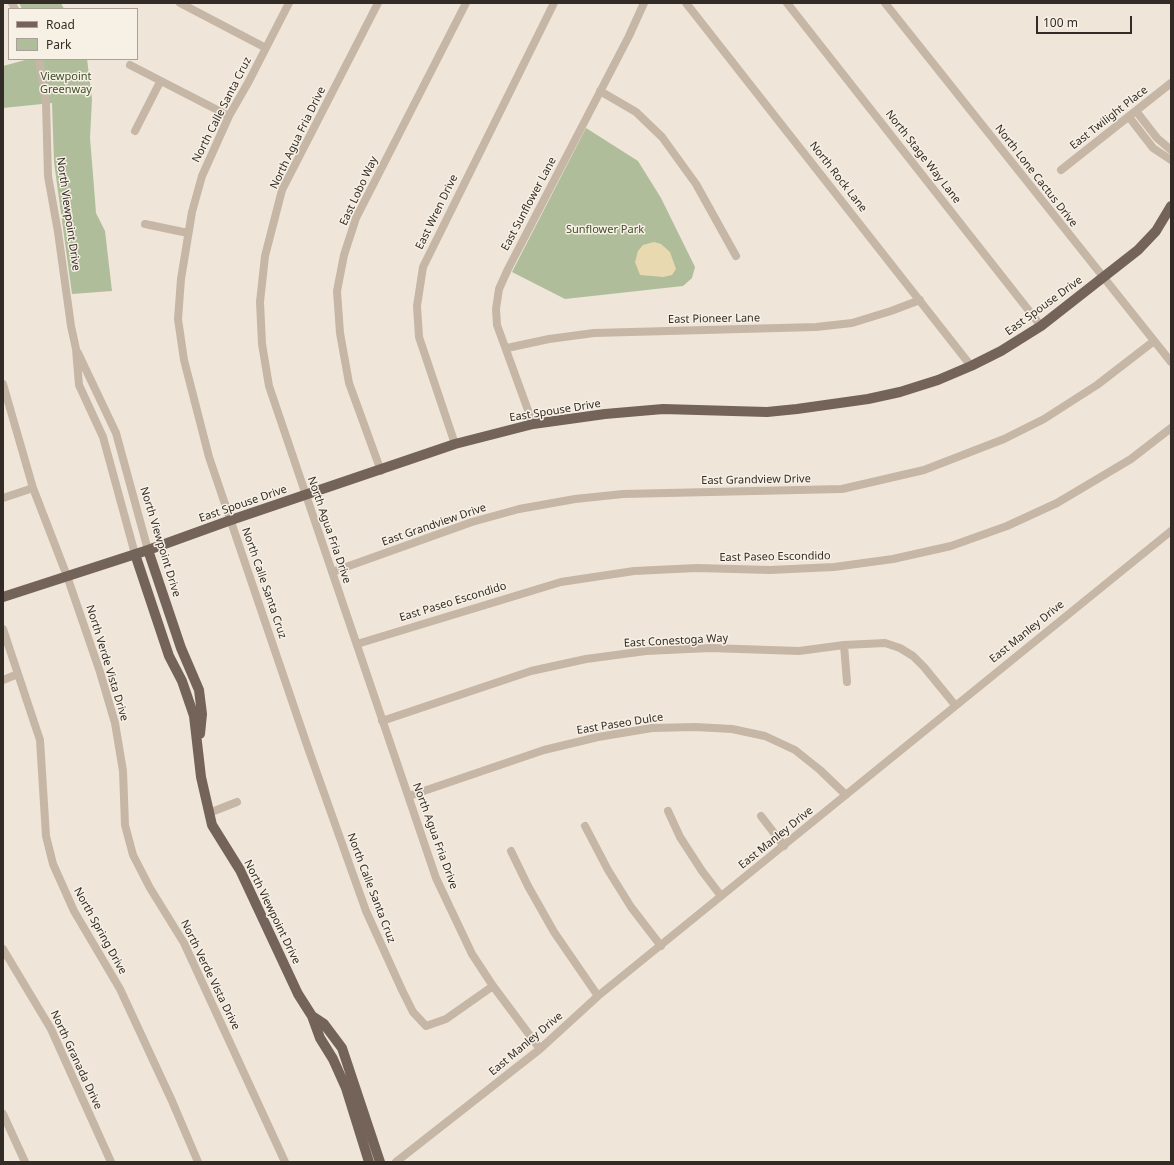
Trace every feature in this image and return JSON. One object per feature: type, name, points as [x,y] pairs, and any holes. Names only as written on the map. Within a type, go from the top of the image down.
[{"type":"main road","name":"East Spouse Drive","points":[[3,597],[148,550],[230,520],[455,444],[533,424],[598,415],[663,409],[767,412],[836,405],[900,392],[938,380],[971,366],[1024,338],[1042,326],[1138,250],[1156,231],[1171,206]]},
{"type":"main road","name":"North Viewpoint Drive","points":[[148,550],[181,648],[199,690],[202,714],[199,748]]},
{"type":"main road","name":"North Viewpoint Drive","points":[[135,554],[169,656],[188,696],[194,716],[199,748],[201,778],[209,813],[216,831],[249,886],[298,994],[312,1016],[320,1038],[333,1059],[346,1088],[369,1162]]},
{"type":"main road","name":"North Viewpoint Drive","points":[[312,1016],[324,1024],[342,1048],[380,1162]]},
{"type":"street","points":[[180,3],[266,48]]},
{"type":"street","points":[[196,11],[200,3]]},
{"type":"street","name":"North Calle Santa Cruz","points":[[289,3],[249,81],[229,116],[202,176],[188,233],[181,279],[178,318],[184,360],[209,457],[308,748],[366,911],[413,1012],[426,1026],[446,1019],[493,986]]},
{"type":"street","name":"North Agua Fria Drive","points":[[378,3],[282,190],[265,256],[260,302],[262,344],[269,386],[382,721],[439,884],[472,954],[493,986],[540,1049]]},
{"type":"street","name":"East Lobo Way","points":[[381,470],[349,383],[340,333],[337,291],[344,255],[356,218],[466,3]]},
{"type":"street","name":"East Wren Drive","points":[[455,444],[419,337],[417,306],[423,267],[554,3]]},
{"type":"street","name":"East Sunflower Lane","points":[[533,424],[520,392],[507,348],[497,324],[496,309],[499,289],[508,268],[644,3]]},
{"type":"street","name":"North Rock Lane","points":[[686,3],[971,366]]},
{"type":"street","name":"North Stage Way Lane","points":[[787,3],[1042,326]]},
{"type":"street","name":"North Lone Cactus Drive","points":[[885,3],[1171,362]]},
{"type":"street","name":"North Viewpoint Drive","points":[[39,60],[46,103],[48,176],[58,232],[71,326],[76,349],[79,385],[103,437],[135,554]]},
{"type":"street","points":[[130,66],[229,116]]},
{"type":"street","points":[[134,131],[160,82]]},
{"type":"street","name":"East Twilight Place","points":[[1061,170],[1171,83]]},
{"type":"street","points":[[600,91],[636,112],[662,136],[696,184],[736,256]]},
{"type":"street","points":[[1136,111],[1157,138],[1171,150]]},
{"type":"street","points":[[1129,117],[1153,148],[1171,160]]},
{"type":"street","points":[[146,224],[188,233]]},
{"type":"street","name":"East Pioneer Lane","points":[[507,348],[548,339],[594,333],[816,327],[852,323],[920,300]]},
{"type":"street","name":"East Grandview Drive","points":[[332,572],[472,522],[519,510],[575,499],[623,494],[842,490],[924,470],[1004,439],[1044,419],[1097,385],[1154,341]]},
{"type":"street","name":"North Viewpoint Drive","points":[[76,349],[116,433],[148,550]]},
{"type":"street","name":"North Verde Vista Drive","points":[[3,384],[5,404],[33,488],[67,576],[100,672],[115,723],[123,771],[125,825],[133,855],[150,888],[184,943],[285,1162]]},
{"type":"street","name":"East Paseo Escondido","points":[[357,644],[561,582],[634,571],[698,568],[770,570],[834,567],[892,559],[951,546],[1007,526],[1057,503],[1131,459],[1171,428]]},
{"type":"street","points":[[3,498],[33,488]]},
{"type":"street","name":"East Manley Drive","points":[[396,1162],[540,1049],[598,996],[1171,530]]},
{"type":"street","name":"North Spring Drive","points":[[3,630],[40,740],[46,836],[53,864],[74,911],[120,989],[172,1101],[198,1162]]},
{"type":"street","name":"East Conestoga Way","points":[[382,721],[531,671],[586,659],[646,651],[710,648],[799,651],[844,645],[885,643],[900,648],[913,656],[955,705]]},
{"type":"street","points":[[844,645],[847,682]]},
{"type":"street","points":[[3,680],[18,674]]},
{"type":"street","name":"East Paseo Dulce","points":[[409,796],[544,750],[598,737],[652,728],[695,727],[732,729],[766,736],[795,750],[820,770],[846,795]]},
{"type":"street","points":[[209,813],[237,802]]},
{"type":"street","points":[[668,811],[680,837],[702,871],[721,896]]},
{"type":"street","points":[[761,816],[784,846]]},
{"type":"street","points":[[585,826],[608,870],[631,907],[661,946]]},
{"type":"street","points":[[511,851],[528,886],[554,932],[598,996]]},
{"type":"street","name":"North Granada Drive","points":[[3,949],[51,1029],[111,1162]]},
{"type":"street","points":[[3,1114],[25,1162]]},
{"type":"green space","points":[[19,3],[61,3],[64,8],[22,8]]},
{"type":"green space","name":"Viewpoint Greenway","points":[[25,60],[87,60],[92,99],[90,138],[96,213],[105,231],[112,291],[72,294],[54,162],[52,103],[3,108],[3,66]]},
{"type":"green space","name":"Sunflower Park","points":[[586,128],[638,161],[661,198],[695,267],[692,278],[683,286],[565,299],[512,272]]},
{"type":"sand","points":[[654,242],[661,244],[670,252],[676,269],[672,275],[663,277],[640,275],[635,262],[638,251],[643,245]]}]
